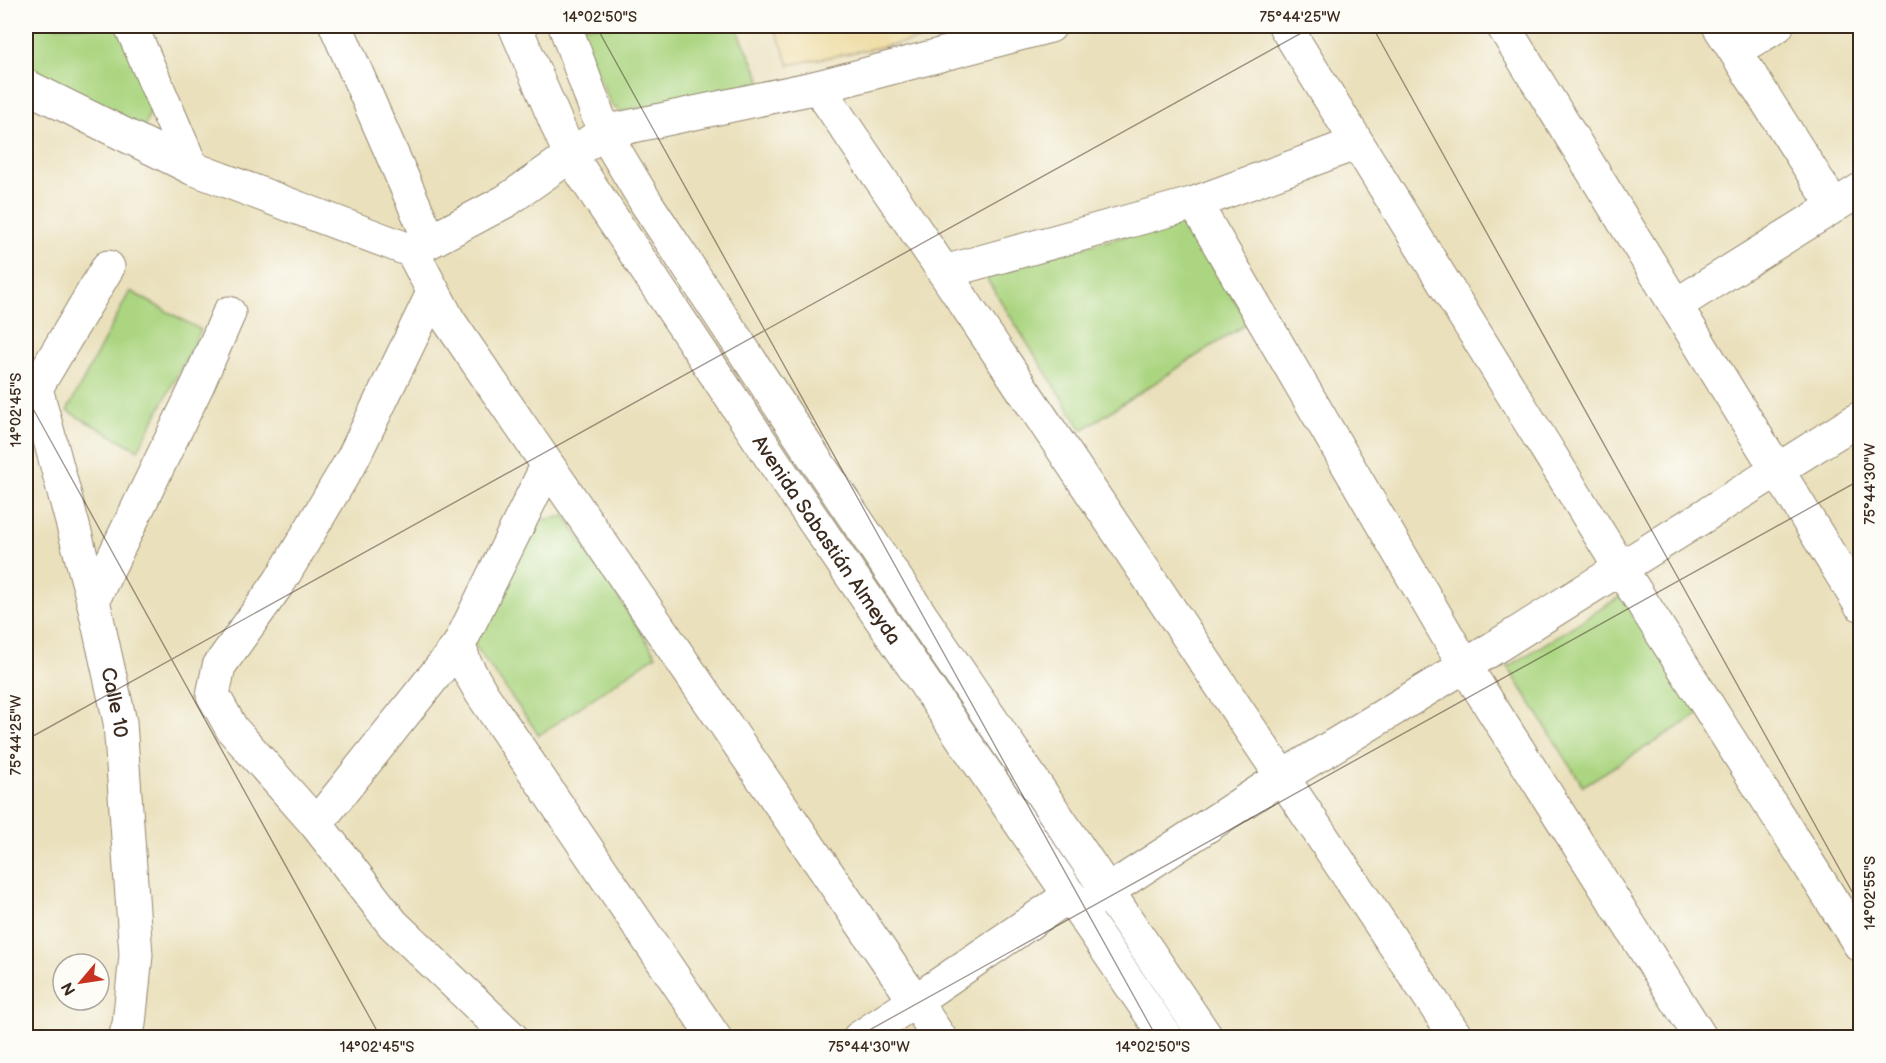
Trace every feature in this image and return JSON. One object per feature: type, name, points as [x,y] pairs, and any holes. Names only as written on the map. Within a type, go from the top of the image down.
[{"type":"street","points":[[131,26],[192,168]]},
{"type":"street","points":[[336,26],[421,246],[433,293],[449,321],[940,1038]]},
{"type":"street","name":"Avenida Sabastián Almeyda","points":[[515,26],[570,155],[784,477],[1167,1038]]},
{"type":"street","name":"Avenida Sabastián Almeyda","points":[[565,26],[604,132],[647,204],[815,459],[1208,1038]]},
{"type":"street","points":[[26,86],[192,168],[421,246],[506,201],[604,132],[818,87],[1050,26]]},
{"type":"street","points":[[1285,26],[1621,568],[1860,945]]},
{"type":"street","points":[[1503,26],[1860,604]]},
{"type":"street","points":[[1676,305],[1847,198],[1727,38],[1778,26]]},
{"type":"street","points":[[818,87],[1457,1038]]},
{"type":"street","points":[[944,272],[1195,203],[1356,143]]},
{"type":"street","points":[[1195,203],[1465,666],[1701,1038]]},
{"type":"street","points":[[31,385],[108,267]]},
{"type":"street","points":[[433,293],[353,458],[280,581],[219,666],[213,695],[232,729],[316,824],[393,924],[512,1038]]},
{"type":"street","points":[[93,600],[198,384],[229,313]]},
{"type":"street","name":"Calle 10","points":[[31,385],[93,600],[120,722],[136,955],[129,1024],[125,1038]]},
{"type":"street","points":[[859,1038],[915,1000],[1075,903],[1107,890],[1282,777],[1465,666],[1860,418]]},
{"type":"street","points":[[316,824],[459,645],[547,466]]},
{"type":"street","points":[[459,645],[465,664],[482,694],[715,1038]]},
{"type":"green space","points":[[26,26],[121,26],[155,97],[145,126],[124,128],[26,76]]},
{"type":"green space","points":[[576,26],[736,26],[762,82],[622,112],[612,106]]},
{"type":"green space","points":[[1183,221],[1249,322],[1082,430],[983,273]]},
{"type":"green space","points":[[130,291],[201,330],[138,450],[67,411]]},
{"type":"green space","points":[[565,516],[656,655],[539,735],[470,639],[537,521]]},
{"type":"green space","points":[[1629,591],[1704,711],[1583,786],[1508,667]]},
{"type":"sand","points":[[774,26],[988,26],[789,65]]}]
